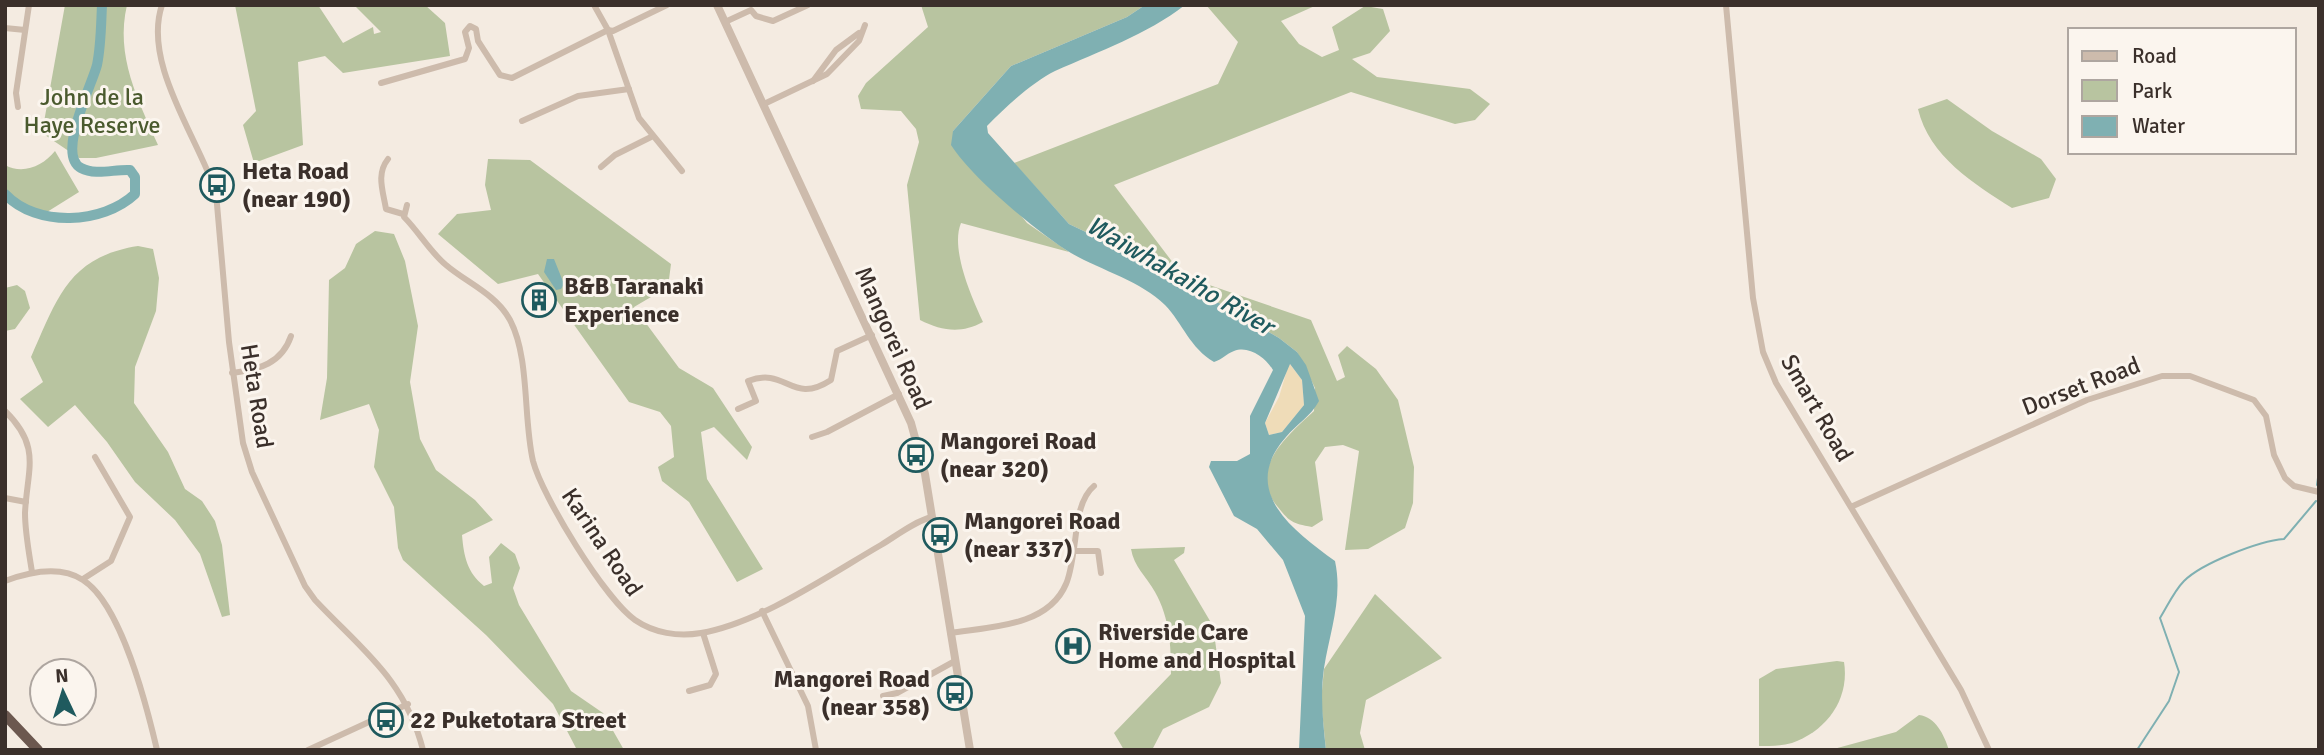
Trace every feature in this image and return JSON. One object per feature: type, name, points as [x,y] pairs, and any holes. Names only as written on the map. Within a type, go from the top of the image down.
[{"type":"highway","points":[[5,715],[38,750]]},
{"type":"street","points":[[18,107],[16,93],[29,5]]},
{"type":"street","name":"Heta Road","points":[[162,5],[160,44],[166,71],[181,115],[210,172],[216,193],[232,373],[239,426],[247,459],[305,586],[324,610],[388,673],[408,704],[423,750]]},
{"type":"street","points":[[594,5],[608,30],[639,118],[682,171]]},
{"type":"street","points":[[381,83],[465,58],[469,48],[465,32],[470,26],[476,30],[478,41],[498,73],[507,79],[523,75],[608,30],[613,31],[667,5]]},
{"type":"street","name":"Mangorei Road","points":[[717,5],[899,394],[921,455],[970,750]]},
{"type":"street","points":[[725,22],[750,8],[773,21],[807,5]]},
{"type":"street","name":"Smart Road","points":[[1726,5],[1753,298],[1763,352],[1776,383],[1853,506],[1961,690],[1989,750]]},
{"type":"street","points":[[764,104],[813,80],[836,50],[859,33],[865,25]]},
{"type":"street","points":[[5,27],[25,30]]},
{"type":"street","points":[[522,121],[578,96],[629,89]]},
{"type":"street","points":[[601,167],[615,155],[652,137]]},
{"type":"street","name":"Karina Road","points":[[388,159],[381,167],[380,176],[386,209],[403,214],[437,257],[496,302],[509,319],[517,339],[530,445],[541,486],[554,512],[617,604],[637,621],[661,632],[703,633],[762,611],[932,517]]},
{"type":"street","points":[[403,214],[407,205]]},
{"type":"street","points":[[232,373],[266,366],[283,352],[292,335]]},
{"type":"street","points":[[738,409],[756,401],[748,381],[762,376],[772,376],[806,392],[819,388],[831,380],[837,351],[872,335]]},
{"type":"street","name":"Dorset Road","points":[[1853,506],[2087,400],[2162,376],[2190,376],[2255,400],[2266,416],[2274,455],[2285,478],[2294,485],[2319,492]]},
{"type":"street","points":[[812,436],[827,432],[899,394]]},
{"type":"street","points":[[5,411],[21,429],[30,454],[26,502],[32,572]]},
{"type":"street","points":[[83,579],[111,561],[130,517],[95,457]]},
{"type":"street","points":[[950,633],[1012,624],[1032,617],[1056,598],[1065,587],[1079,514],[1088,491],[1094,486]]},
{"type":"street","points":[[5,498],[26,502]]},
{"type":"street","points":[[1072,551],[1098,551],[1101,573]]},
{"type":"street","points":[[5,581],[32,572],[64,572],[83,579],[109,611],[125,646],[158,750]]},
{"type":"street","points":[[762,611],[808,706],[816,750]]},
{"type":"street","points":[[689,691],[710,685],[716,674],[703,633]]},
{"type":"street","points":[[883,696],[897,693],[955,662]]},
{"type":"street","points":[[307,750],[408,704]]},
{"type":"green space","name":"John de la Haye Reserve","points":[[65,5],[127,5],[124,24],[126,60],[136,94],[158,145],[96,158],[79,158],[42,133]]},
{"type":"green space","points":[[235,5],[318,5],[343,43],[373,27],[374,34],[381,32],[354,5],[425,5],[445,23],[450,56],[343,73],[325,56],[298,62],[303,145],[254,163],[243,125],[256,111]]},
{"type":"green space","points":[[921,5],[1145,5],[1127,17],[1011,66],[953,131],[1027,223],[1069,252],[961,223],[958,234],[960,259],[983,322],[959,330],[936,327],[920,320],[907,185],[919,142],[916,129],[901,111],[861,109],[858,96],[866,83],[928,27]]},
{"type":"green space","points":[[1206,5],[1317,5],[1281,21],[1299,44],[1322,57],[1339,50],[1332,27],[1365,6],[1383,9],[1390,31],[1370,53],[1352,59],[1377,77],[1470,89],[1490,104],[1475,120],[1455,124],[1351,92],[1114,185],[1183,276],[1311,320],[1337,381],[1345,377],[1338,355],[1347,346],[1376,369],[1398,400],[1414,467],[1413,503],[1405,528],[1368,549],[1345,550],[1359,451],[1343,445],[1325,447],[1315,462],[1323,520],[1312,527],[1288,519],[1269,492],[1266,479],[1274,454],[1314,411],[1315,388],[1297,352],[1279,338],[1221,304],[1182,286],[1140,258],[1069,224],[1014,163],[1218,84],[1238,42]]},
{"type":"green space","points":[[1947,99],[1992,131],[2041,159],[2056,179],[2049,198],[2012,208],[1968,179],[1955,167],[1932,141],[1918,109]]},
{"type":"green space","points":[[55,151],[79,192],[39,217],[5,190],[5,165],[26,169],[39,165]]},
{"type":"green space","points":[[488,159],[530,160],[671,264],[668,287],[634,307],[679,368],[713,388],[752,447],[747,460],[714,427],[701,432],[707,479],[763,569],[737,582],[689,502],[662,481],[658,467],[674,457],[671,426],[660,412],[629,402],[538,274],[498,284],[438,234],[457,214],[491,210],[485,185]]},
{"type":"green space","points":[[375,231],[394,234],[405,261],[418,326],[410,382],[420,439],[436,470],[475,500],[493,520],[462,535],[470,570],[484,586],[492,583],[489,557],[501,543],[515,554],[520,568],[513,588],[519,605],[571,691],[603,713],[624,750],[577,750],[553,704],[486,635],[403,560],[398,548],[394,507],[374,467],[379,430],[369,404],[320,420],[327,378],[329,280],[345,268],[356,244]]},
{"type":"green space","points":[[138,246],[153,249],[159,278],[156,311],[135,367],[134,403],[168,452],[185,489],[202,501],[215,521],[222,545],[230,615],[222,617],[200,554],[175,520],[135,482],[107,442],[75,405],[48,427],[20,399],[43,382],[31,357],[58,299],[68,284],[95,260]]},
{"type":"green space","points":[[17,285],[25,291],[30,308],[15,329],[5,331],[5,288]]},
{"type":"green space","points":[[1185,547],[1184,553],[1174,560],[1213,626],[1221,683],[1209,707],[1163,729],[1152,750],[1124,750],[1114,733],[1171,674],[1170,642],[1164,612],[1131,549]]},
{"type":"green space","points":[[1375,594],[1442,658],[1366,700],[1360,733],[1365,750],[1326,750],[1321,701],[1324,669]]},
{"type":"green space","points":[[1844,662],[1843,689],[1833,712],[1825,722],[1804,738],[1792,743],[1759,746],[1759,679],[1776,669]]},
{"type":"green space","points":[[1919,715],[1935,723],[1949,750],[1830,750],[1896,732]]},
{"type":"sand","points":[[1289,363],[1302,380],[1304,405],[1282,432],[1269,435],[1265,423],[1279,397]]},
{"type":"water","points":[[1145,5],[1185,5],[1139,34],[1046,76],[994,119],[987,126],[988,133],[1069,224],[1140,258],[1182,286],[1221,304],[1279,338],[1297,352],[1306,365],[1319,401],[1286,437],[1273,456],[1268,474],[1270,491],[1288,522],[1335,561],[1337,601],[1322,689],[1326,750],[1299,750],[1305,616],[1283,560],[1257,529],[1234,516],[1209,467],[1211,461],[1237,461],[1250,454],[1250,416],[1273,370],[1262,357],[1245,350],[1234,351],[1214,362],[1199,350],[1165,305],[1144,289],[1071,253],[1041,232],[989,188],[951,145],[953,131],[1011,66],[1127,17]],"holes":[[[1290,364],[1302,380],[1304,405],[1282,432],[1269,435],[1265,423]]]},
{"type":"water","points":[[547,259],[554,259],[564,284],[561,289],[556,290],[544,272]]},
{"type":"waterway","points":[[5,194],[34,213],[70,218],[106,211],[135,194],[135,177],[130,170],[99,172],[81,168],[74,161],[74,135],[97,65],[102,5]]},
{"type":"waterway","points":[[2317,485],[2319,471]]},
{"type":"waterway","points":[[2137,750],[2169,701],[2179,672],[2160,618],[2177,589],[2192,574],[2217,560],[2260,544],[2284,539],[2316,501]]},
{"type":"place","name":"Heta Road (near 190)","points":[[217,185]]},
{"type":"place","name":"B&B Taranaki Experience","points":[[539,300]]},
{"type":"place","name":"Mangorei Road (near 320)","points":[[916,455]]},
{"type":"place","name":"Mangorei Road (near 337)","points":[[940,535]]},
{"type":"place","name":"Riverside Care Home and Hospital","points":[[1073,646]]},
{"type":"place","name":"Mangorei Road (near 358)","points":[[955,693]]},
{"type":"place","name":"22 Puketotara Street","points":[[386,720]]},
{"type":"water label","name":"Waiwhakaiho River","points":[[1180,276]]}]
